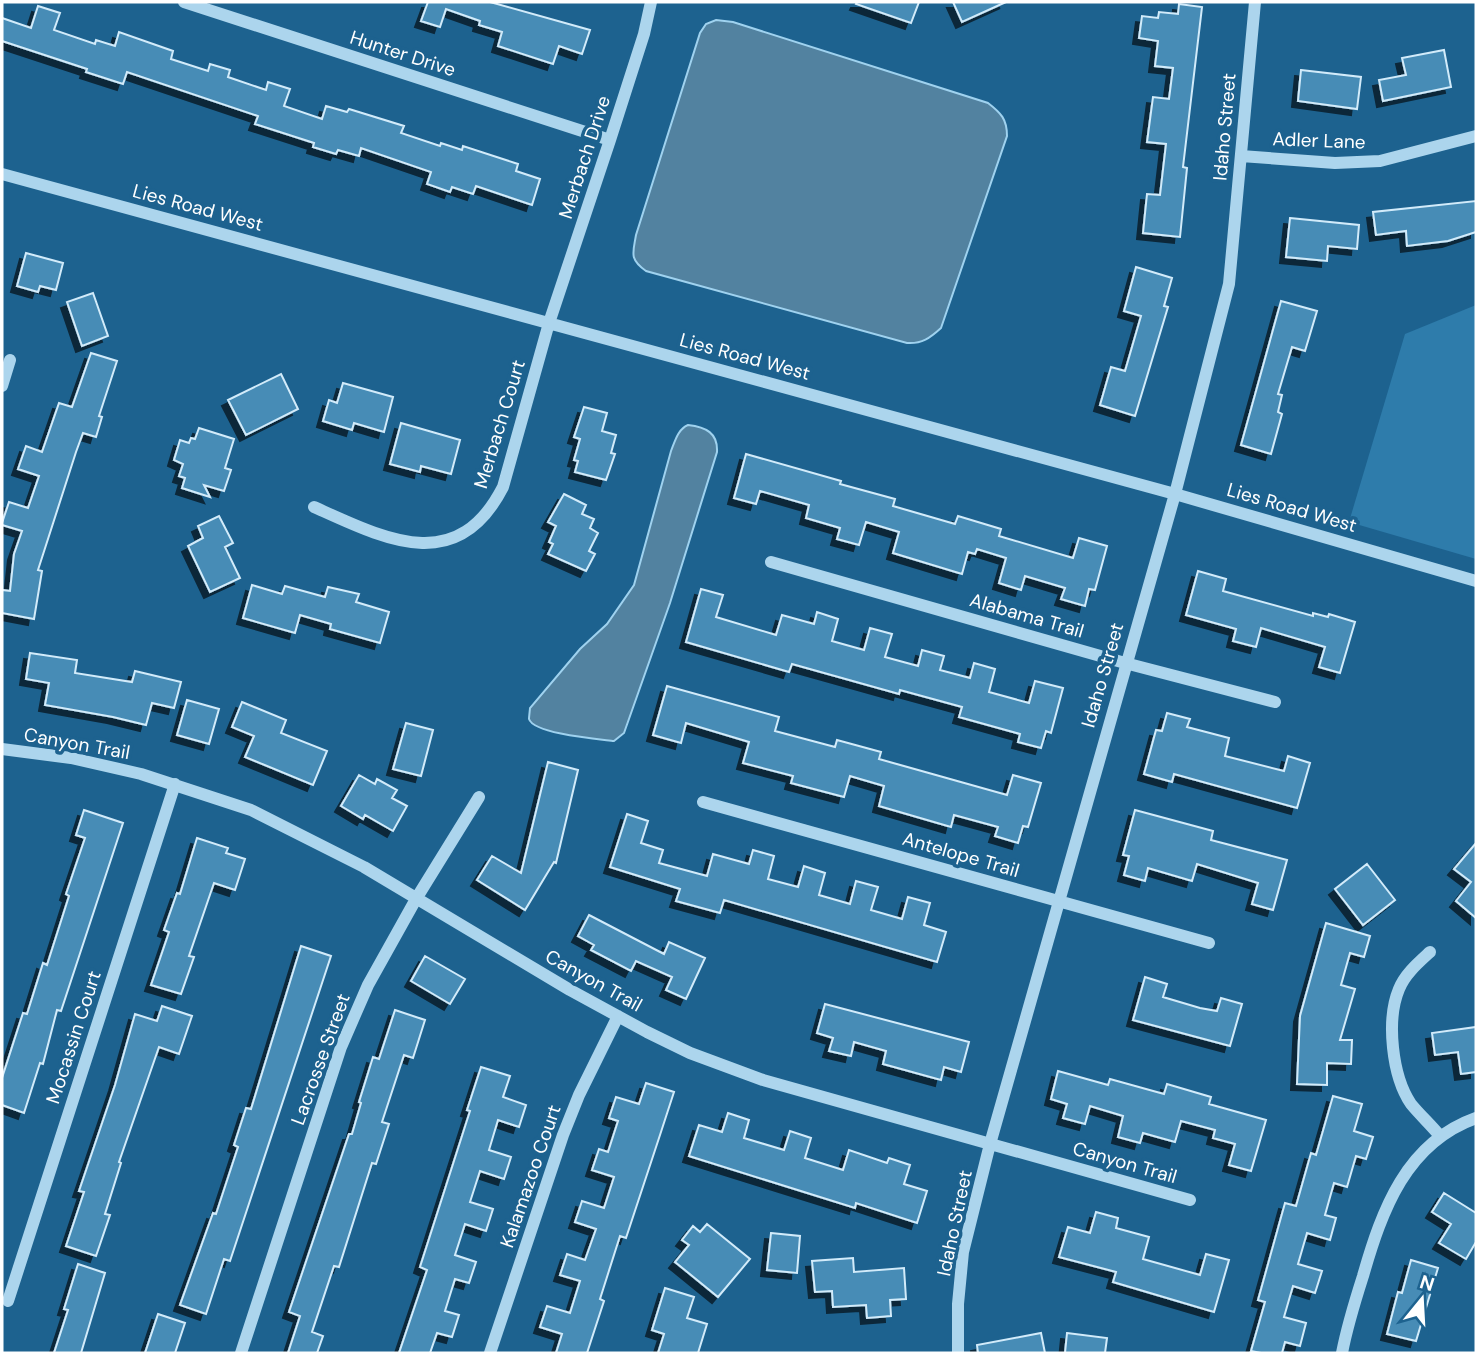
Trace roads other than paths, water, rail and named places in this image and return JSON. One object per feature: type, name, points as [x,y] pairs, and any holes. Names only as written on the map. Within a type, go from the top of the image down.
[{"type":"street","name":"Hunter Drive","points":[[184,2],[610,140]]},
{"type":"street","name":"Merbach Drive","points":[[549,323],[644,34],[651,2]]},
{"type":"street","name":"Idaho Street","points":[[958,1353],[958,1304],[963,1252],[990,1144],[1175,494],[1229,284],[1255,2]]},
{"type":"street","name":"Adler Lane","points":[[1241,156],[1335,163],[1380,161],[1476,136]]},
{"type":"street","name":"Lies Road West","points":[[2,174],[1175,494],[1476,581]]},
{"type":"street","name":"Merbach Court","points":[[314,507],[374,534],[411,543],[463,536],[494,505],[503,487],[549,323]]},
{"type":"street","points":[[2,386],[10,360]]},
{"type":"street","name":"Alabama Trail","points":[[771,562],[1125,663],[1275,702]]},
{"type":"street","name":"Canyon Trail","points":[[2,749],[71,758],[175,784],[283,825],[364,867],[618,1016],[690,1053],[763,1080],[1190,1200]]},
{"type":"street","name":"Mocassin Court","points":[[8,1301],[175,784]]},
{"type":"street","name":"Lacrosse Street","points":[[241,1353],[341,1047],[368,985],[416,899],[479,797]]},
{"type":"street","name":"Antelope Trail","points":[[703,802],[1209,943]]},
{"type":"street","points":[[1430,952],[1409,972],[1399,989],[1393,1011],[1392,1037],[1400,1081],[1410,1103],[1440,1136]]},
{"type":"street","name":"Kalamazoo Court","points":[[490,1353],[563,1135],[579,1095],[618,1016]]},
{"type":"street","points":[[1342,1353],[1377,1228],[1402,1177],[1440,1136],[1476,1118]]}]
